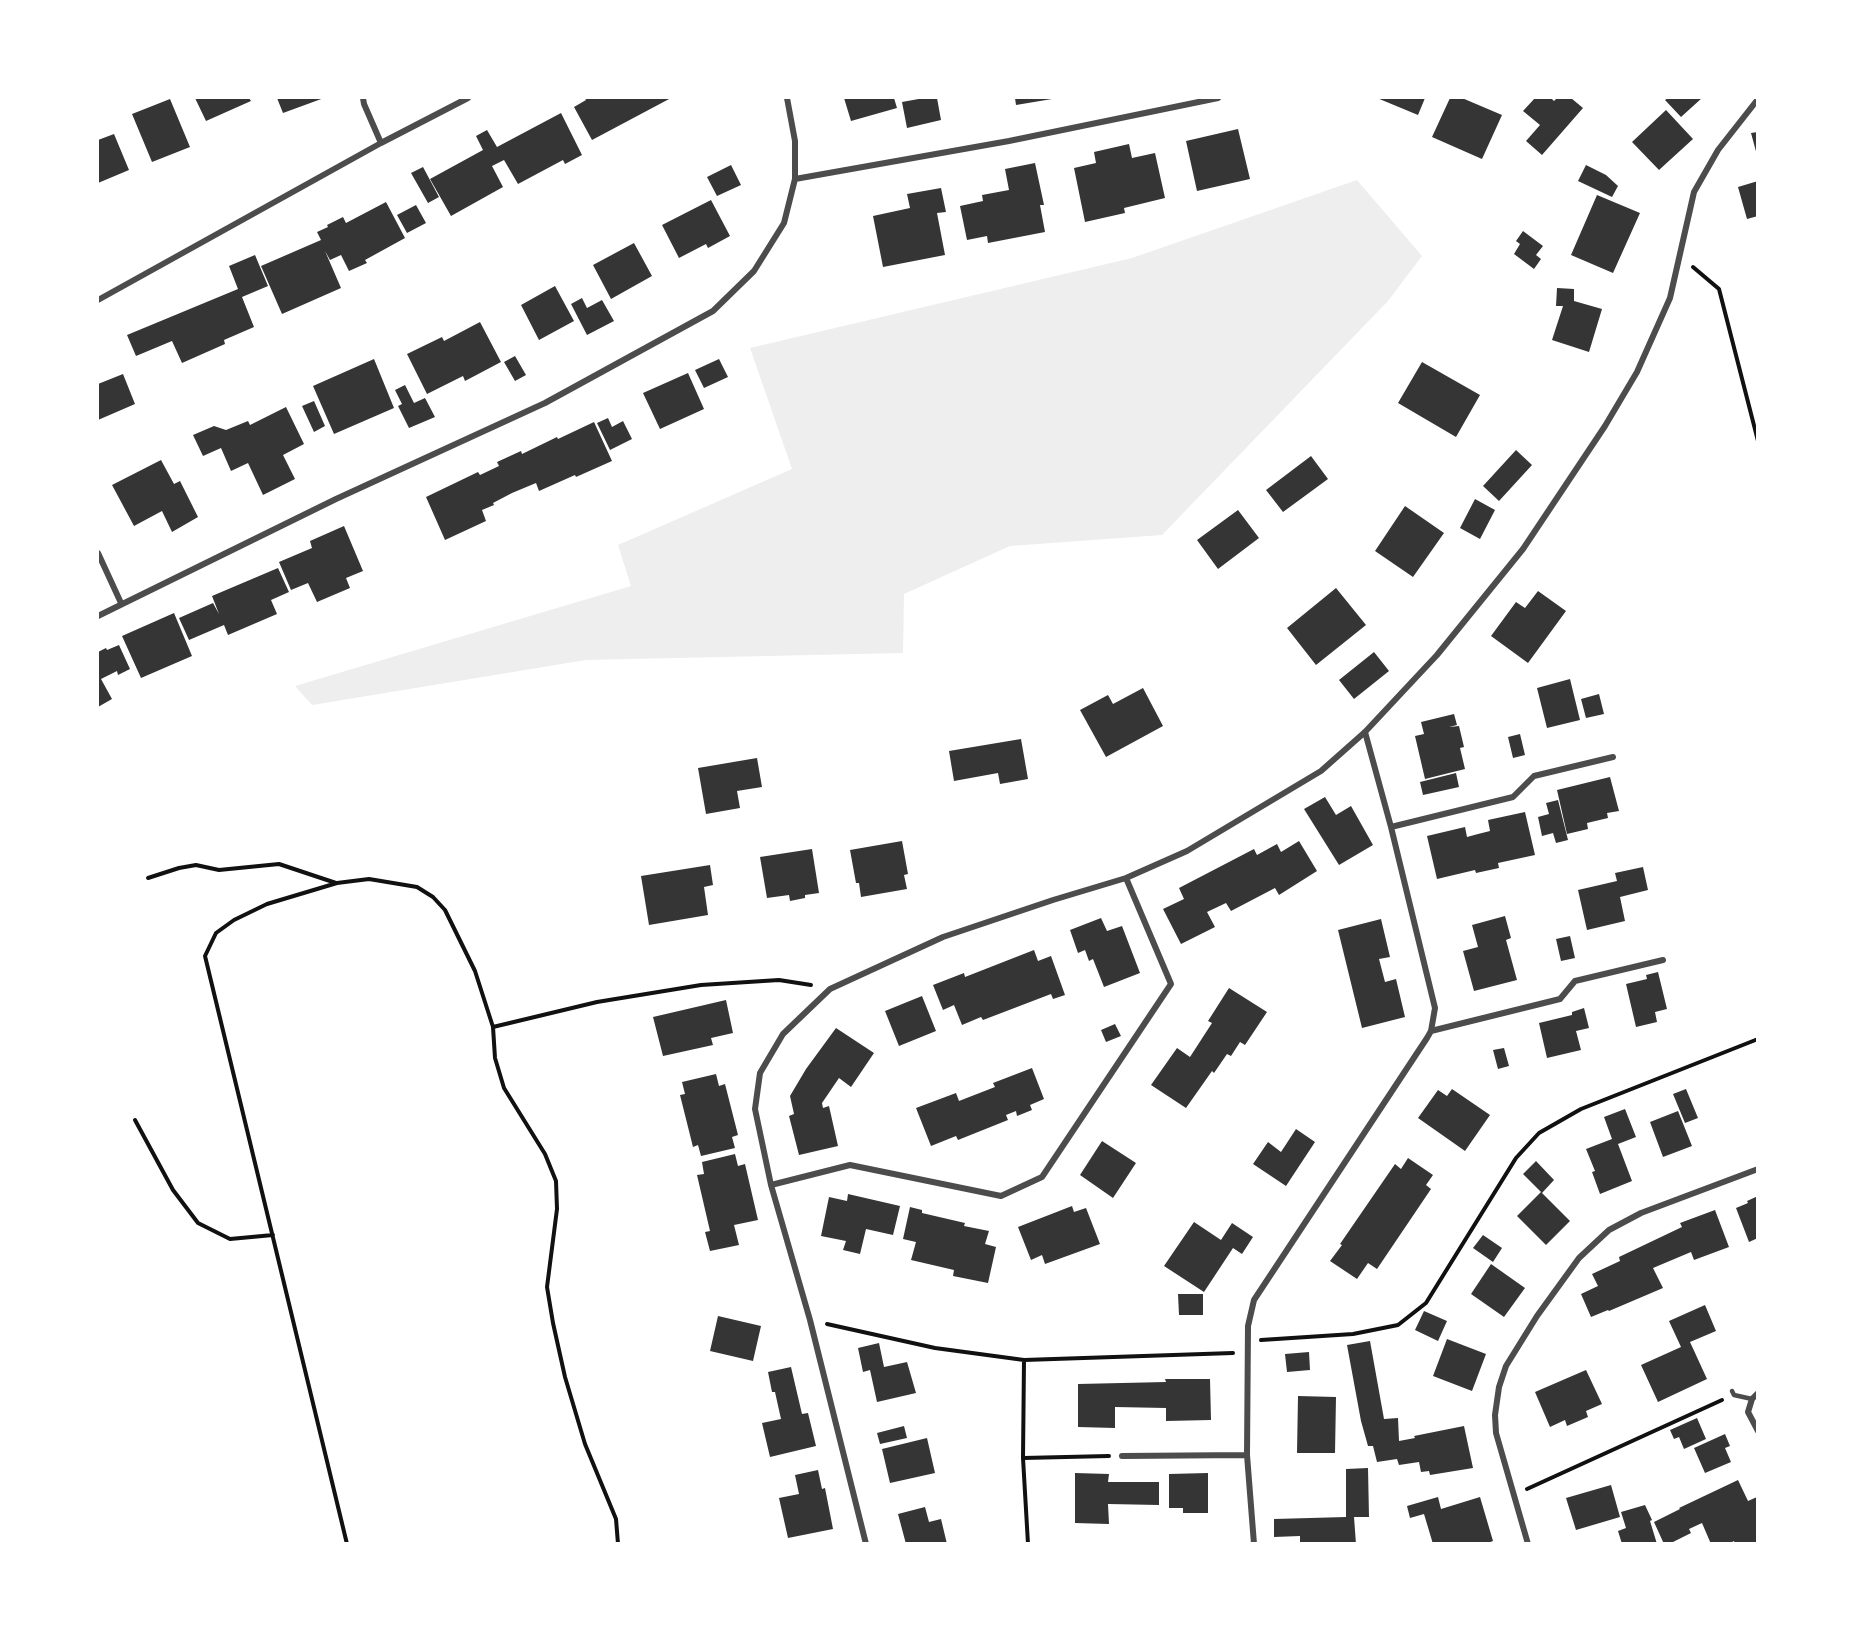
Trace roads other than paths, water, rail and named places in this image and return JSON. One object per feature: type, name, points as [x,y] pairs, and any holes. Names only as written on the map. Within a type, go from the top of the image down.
[{"type":"street","points":[[363,98],[381,143]]},
{"type":"street","points":[[98,300],[381,143],[468,98]]},
{"type":"street","points":[[98,616],[336,499],[545,403],[714,311],[754,272],[784,223],[795,179],[795,141],[787,98]]},
{"type":"street","points":[[795,179],[1009,141],[1218,98]]},
{"type":"street","points":[[866,1544],[810,1320],[771,1185],[755,1109],[760,1073],[783,1034],[830,988],[944,937],[1126,878],[1187,850],[1321,771],[1365,732],[1437,655],[1523,549],[1605,426],[1637,372],[1670,298],[1694,192],[1718,150],[1758,99]]},
{"type":"street","points":[[98,553],[122,603]]},
{"type":"street","points":[[1254,1544],[1247,1455],[1248,1326],[1254,1300],[1431,1030],[1435,1008],[1391,827],[1365,732]]},
{"type":"street","points":[[1391,827],[1513,797],[1534,776],[1613,757]]},
{"type":"street","points":[[771,1185],[850,1165],[1001,1196],[1042,1177],[1171,984],[1126,878]]},
{"type":"street","points":[[1431,1030],[1560,999],[1575,981],[1663,960]]},
{"type":"street","points":[[1528,1544],[1496,1433],[1495,1415],[1499,1387],[1506,1366],[1524,1336],[1579,1258],[1609,1230],[1641,1213],[1758,1169]]},
{"type":"street","points":[[1758,1393],[1752,1399],[1748,1412],[1758,1431]]},
{"type":"street","points":[[1122,1456],[1247,1455]]},
{"type":"lane","points":[[1733,1393],[1752,1399]]}]
